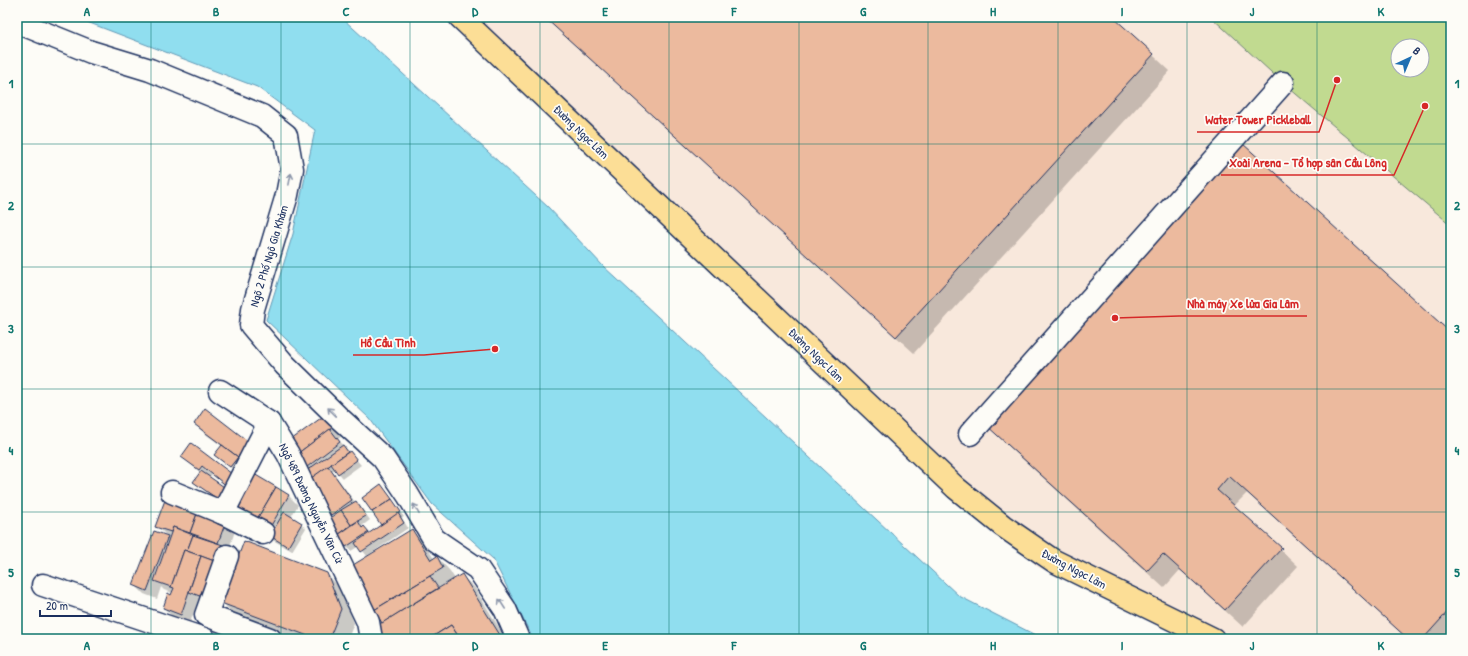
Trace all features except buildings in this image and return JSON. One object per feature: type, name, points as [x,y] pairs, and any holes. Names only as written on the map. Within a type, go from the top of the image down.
[{"type":"main road","name":"Đường Ngọc Lâm","points":[[460,17],[956,488],[1004,526],[1054,561],[1213,639]]},
{"type":"street","name":"Ngõ 2 Phố Ngô Gia Khảm","points":[[17,22],[92,52],[150,70],[262,116],[286,135],[292,169],[287,195],[253,309],[251,325],[285,364],[321,401],[383,458],[408,495],[434,539],[478,568],[505,608],[518,639]]},
{"type":"street","points":[[970,434],[1283,83]]},
{"type":"street","name":"Ngõ 489 Đường Nguyễn Văn Cừ","points":[[220,391],[269,423],[288,454],[362,608],[368,622],[371,639]]},
{"type":"street","points":[[224,513],[269,423]]},
{"type":"street","points":[[172,492],[224,513],[263,533]]},
{"type":"street","points":[[227,556],[206,615],[270,639]]},
{"type":"street","points":[[43,585],[204,639]]},
{"type":"shaded area","points":[[467,17],[1451,17],[1451,639],[1206,639],[1038,567]]},
{"type":"green space","points":[[1211,17],[1451,17],[1451,225],[1283,83]]},
{"type":"water","points":[[74,17],[341,17],[548,207],[603,266],[959,596],[1043,639],[533,639],[493,559],[432,504],[370,419],[266,320],[293,234],[315,130],[257,87]]},
{"type":"place","name":"Water Tower Pickleball","points":[[1337,80]]},
{"type":"place","name":"Xoài Arena - Tổ hợp sân Cầu Lông","points":[[1425,106]]},
{"type":"place","name":"Nhà máy Xe lửa Gia Lâm","points":[[1115,318]]},
{"type":"place","name":"Hồ Cầu Tình","points":[[495,349]]}]
